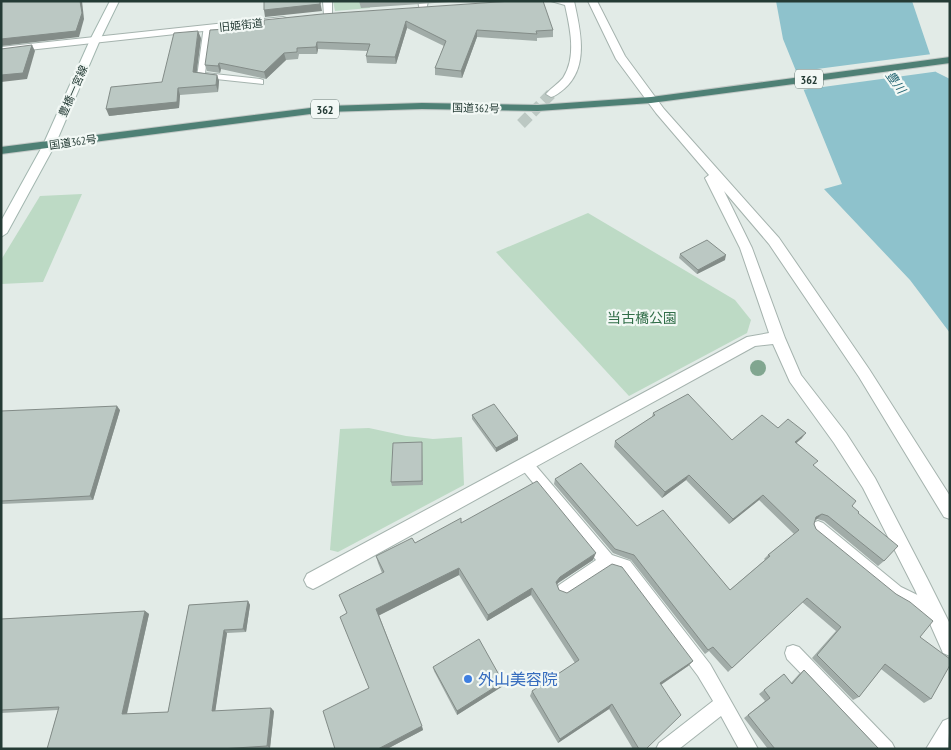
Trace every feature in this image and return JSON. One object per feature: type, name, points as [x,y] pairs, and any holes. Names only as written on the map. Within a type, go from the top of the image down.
[{"type":"highway","name":"国道362号","points":[[1,151],[326,109],[422,106],[538,108],[651,100],[950,60]]},
{"type":"street","name":"豊橋一宮線","points":[[1,232],[49,145],[95,40],[115,1]]},
{"type":"street","points":[[327,1],[329,15]]},
{"type":"street","points":[[552,94],[566,81],[576,54],[569,2],[555,1]]},
{"type":"street","points":[[592,1],[620,57],[651,100],[703,162],[774,241],[864,373],[950,511]]},
{"type":"street","name":"旧姫街道","points":[[1,50],[292,19]]},
{"type":"street","points":[[703,162],[746,248],[778,338],[795,378],[840,438],[870,483],[950,646]]},
{"type":"street","points":[[313,580],[752,341],[778,338]]},
{"type":"street","points":[[936,749],[950,728]]},
{"type":"lane","points":[[207,28],[200,74],[260,82]]},
{"type":"lane","points":[[526,464],[607,561],[624,566],[704,670],[749,749]]},
{"type":"lane","points":[[818,528],[896,592],[934,612]]},
{"type":"lane","points":[[564,590],[607,561]]},
{"type":"lane","points":[[793,654],[886,749]]},
{"type":"lane","points":[[665,749],[724,704]]},
{"type":"green space","points":[[333,1],[369,1],[370,8],[335,11]]},
{"type":"green space","points":[[82,194],[43,282],[1,284],[1,260],[40,196]]},
{"type":"green space","name":"当古橋公園","points":[[588,213],[735,300],[751,320],[747,333],[629,396],[496,252]]},
{"type":"green space","points":[[369,428],[406,436],[433,439],[462,437],[464,485],[338,552],[330,550],[340,429]]},
{"type":"water","name":"豊川","points":[[776,1],[912,1],[936,72],[950,79],[950,333],[910,280],[824,189],[842,184],[783,39]]},
{"type":"pier","points":[[932,54],[940,71],[801,90],[794,72]]},
{"type":"building","points":[[1,1],[80,1],[82,13],[76,31],[1,39]]},
{"type":"building","points":[[264,1],[320,1],[320,4],[264,10]]},
{"type":"building","points":[[512,1],[543,1],[553,30],[536,31],[537,34],[477,30],[461,71],[435,68],[446,41],[406,21],[395,57],[366,56],[370,44],[317,42],[316,47],[297,48],[297,52],[284,53],[264,72],[219,63],[218,66],[205,65],[210,30],[264,27],[264,20],[322,14]]},
{"type":"building","points":[[198,31],[193,72],[217,75],[216,85],[178,88],[177,102],[106,109],[111,87],[162,82],[174,33]]},
{"type":"building","points":[[32,45],[23,73],[1,75],[1,49]]},
{"type":"building","points":[[707,240],[726,255],[698,270],[680,254]]},
{"type":"building","points":[[688,394],[732,440],[762,415],[778,428],[788,419],[806,433],[795,442],[818,461],[813,465],[856,501],[852,506],[858,513],[898,546],[884,561],[828,516],[822,514],[816,517],[814,524],[816,529],[896,594],[910,602],[933,621],[920,637],[950,659],[950,665],[931,699],[885,664],[859,697],[817,655],[841,627],[807,598],[732,668],[713,647],[708,650],[634,555],[615,549],[555,479],[581,463],[637,526],[663,510],[730,590],[799,530],[763,495],[733,519],[689,475],[665,492],[615,441],[655,415],[653,413]]},
{"type":"building","points":[[494,404],[518,436],[496,448],[472,415]]},
{"type":"building","points":[[117,406],[90,496],[1,501],[1,411]]},
{"type":"building","points":[[422,442],[422,481],[391,482],[393,443]]},
{"type":"building","points":[[537,481],[596,553],[560,577],[556,582],[559,590],[567,593],[612,564],[622,567],[693,661],[660,683],[681,715],[646,749],[639,749],[612,704],[560,739],[532,691],[579,660],[532,588],[488,615],[459,568],[376,609],[422,726],[378,749],[335,749],[323,711],[369,688],[340,617],[347,613],[339,595],[384,572],[376,556],[412,538],[415,543],[461,518],[461,523]]},
{"type":"building","points":[[248,601],[243,629],[224,630],[212,711],[271,708],[267,746],[220,749],[47,749],[59,707],[1,710],[1,619],[145,611],[122,714],[168,712],[189,605]]},
{"type":"building","name":"外山美容院","points":[[479,639],[503,682],[457,711],[433,667]]},
{"type":"building","points":[[804,670],[879,749],[775,749],[748,715],[770,698],[764,690],[784,674],[792,684]]},
{"type":"tunnel","points":[[521,124],[551,94]]},
{"type":"place","name":"外山美容院","points":[[468,679]]}]
